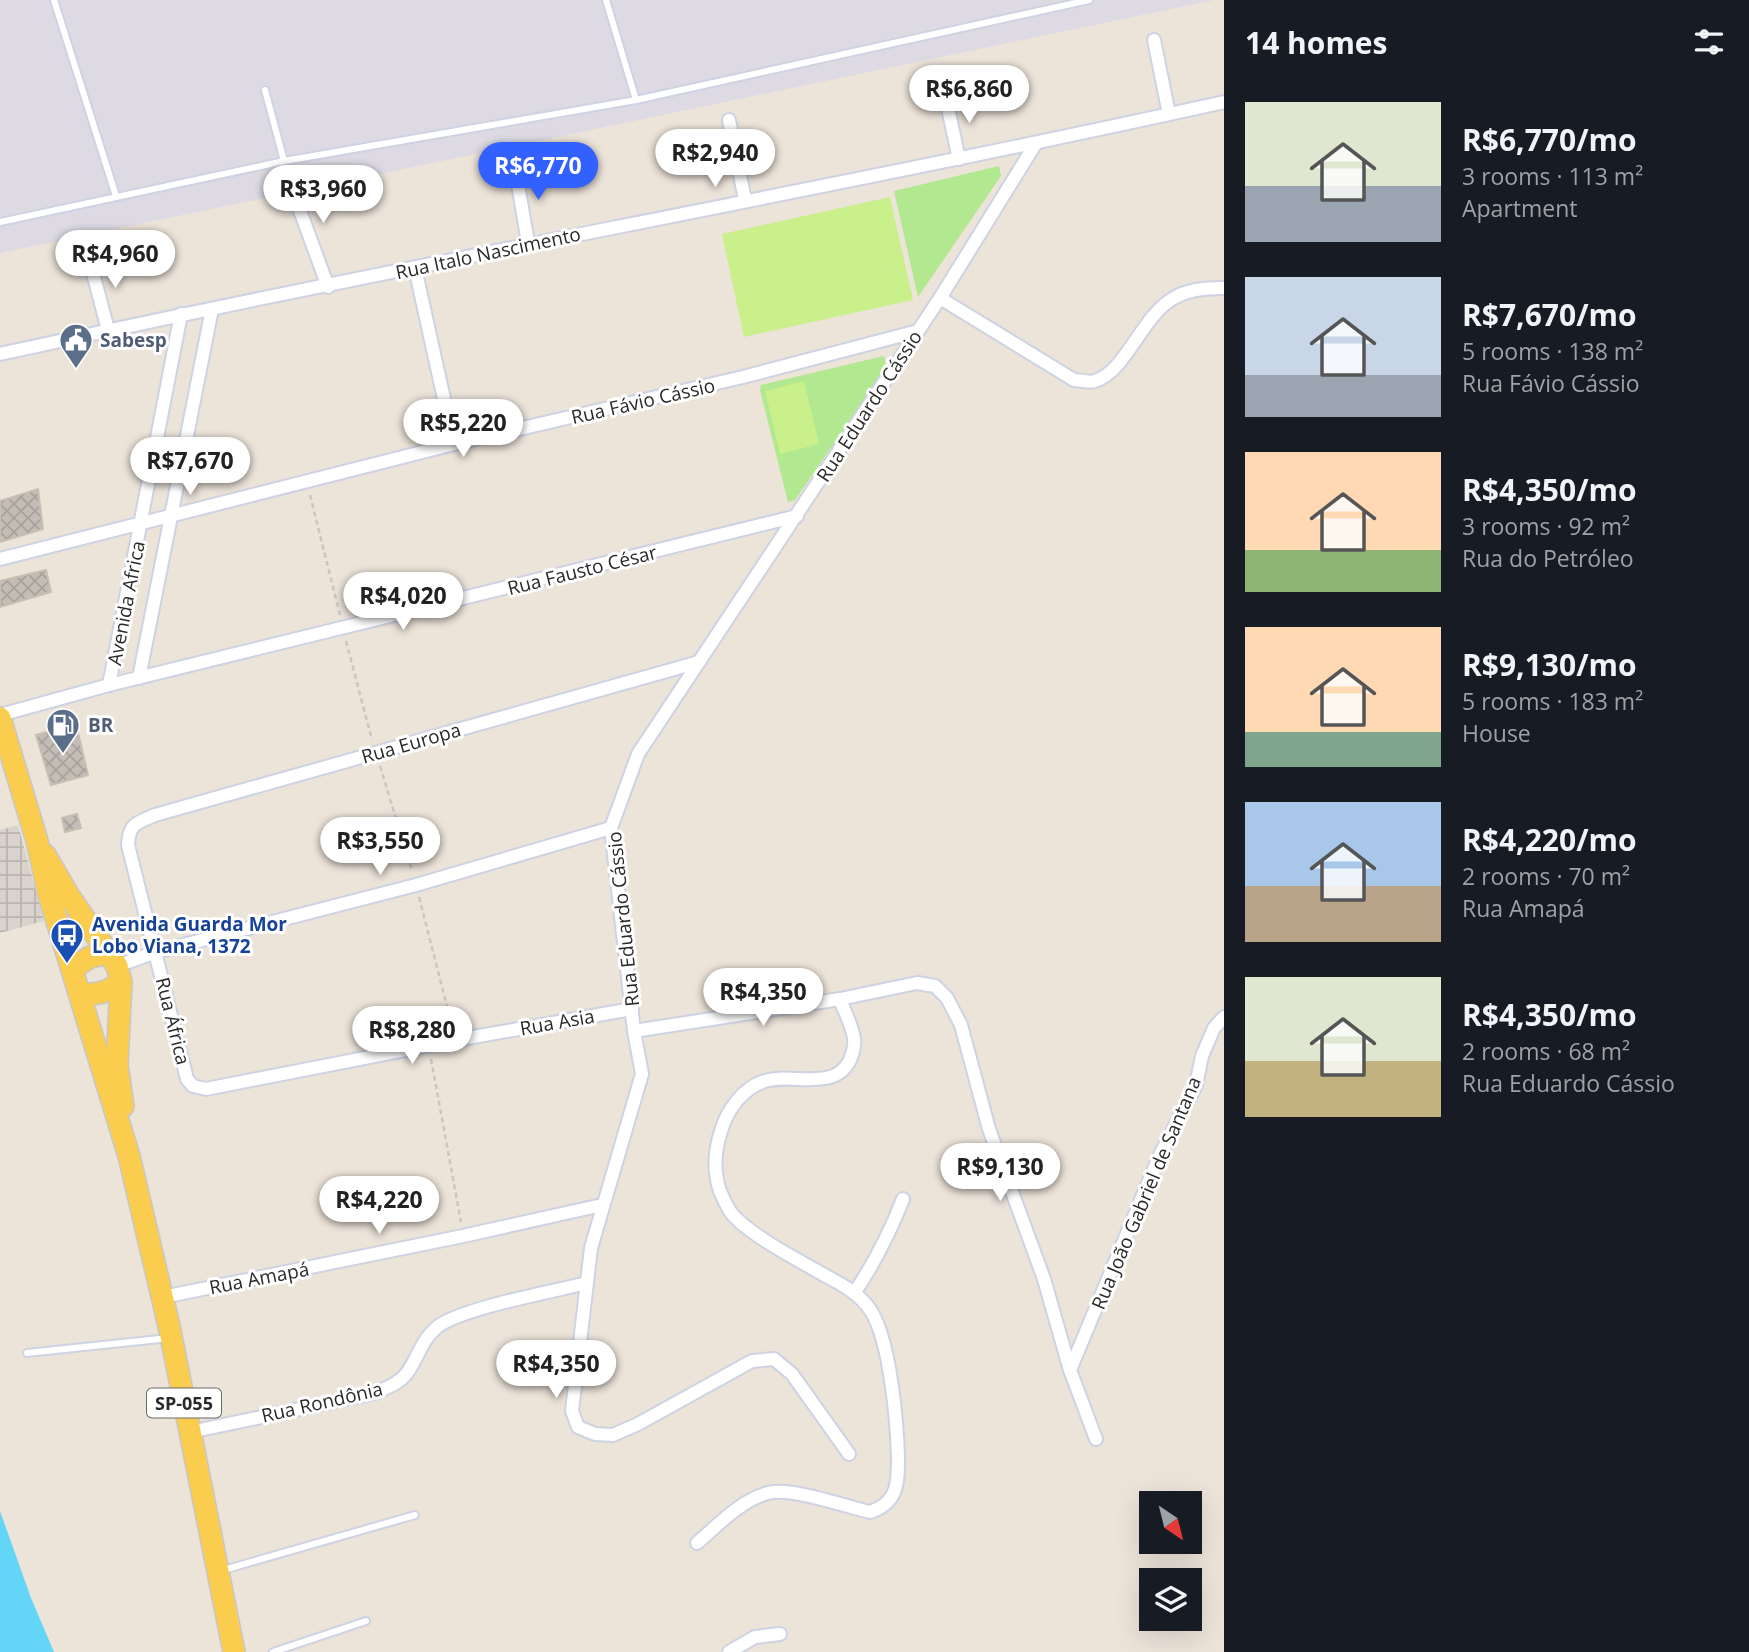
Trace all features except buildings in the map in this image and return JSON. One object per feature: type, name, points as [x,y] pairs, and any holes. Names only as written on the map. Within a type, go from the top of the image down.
[{"type":"main road","name":"SP-055","points":[[0,717],[37,841],[49,895],[129,1156],[163,1297],[234,1652]]},
{"type":"main road","name":"SP-055","points":[[37,841],[116,967],[117,1065],[129,1156]]},
{"type":"main road","points":[[72,969],[90,957],[116,967],[101,993],[80,993]]},
{"type":"street","points":[[1154,40],[1169,114]]},
{"type":"street","points":[[946,99],[959,159]]},
{"type":"street","name":"Rua Italo Nascimento","points":[[0,354],[181,314],[328,287],[528,243],[959,159],[1224,102]]},
{"type":"street","points":[[729,120],[745,200]]},
{"type":"street","name":"Rua Eduardo Cássio","points":[[849,1454],[792,1374],[775,1359],[752,1361],[613,1435],[595,1434],[578,1427],[572,1411],[591,1248],[642,1074],[634,1031],[611,828],[638,754],[940,298],[1036,142]]},
{"type":"street","points":[[515,167],[528,243]]},
{"type":"street","points":[[287,175],[328,287]]},
{"type":"street","points":[[89,258],[108,330]]},
{"type":"street","points":[[415,268],[454,444]]},
{"type":"street","points":[[940,298],[1073,380],[1094,382],[1114,369],[1153,314],[1173,298],[1198,288],[1224,288]]},
{"type":"street","name":"Avenida Africa","points":[[139,678],[212,309]]},
{"type":"street","name":"Avenida Africa","points":[[109,685],[181,314]]},
{"type":"street","name":"Rua Fávio Cássio","points":[[0,559],[454,444],[743,377],[918,331]]},
{"type":"street","name":"Rua Fausto César","points":[[0,717],[109,685],[797,516]]},
{"type":"street","name":"Rua Europa","points":[[129,832],[135,824],[155,815],[699,662]]},
{"type":"street","points":[[116,967],[156,952],[416,885],[611,828]]},
{"type":"street","name":"Rua África","points":[[129,832],[128,845],[187,1079],[192,1086]]},
{"type":"street","points":[[634,1031],[840,999],[917,983],[935,986],[947,998],[961,1026],[989,1129],[1044,1279],[1070,1370],[1096,1439]]},
{"type":"street","points":[[697,1543],[742,1506],[771,1492],[786,1492],[870,1512],[882,1508],[892,1498],[898,1480],[898,1433],[880,1331],[871,1311],[855,1292],[757,1234],[732,1214],[720,1190],[715,1168],[719,1137],[726,1113],[748,1090],[764,1081],[797,1077],[820,1080],[844,1070],[851,1058],[854,1040],[840,999]]},
{"type":"street","name":"Rua Asia","points":[[192,1086],[206,1089],[632,1009]]},
{"type":"street","name":"Rua João Gabriel de Santana","points":[[1070,1370],[1159,1157],[1196,1086],[1202,1056],[1210,1037],[1224,1017]]},
{"type":"street","points":[[855,1292],[891,1230],[903,1199]]},
{"type":"street","name":"Rua Amapá","points":[[163,1297],[602,1205]]},
{"type":"street","name":"Rua Rondônia","points":[[190,1432],[374,1393],[396,1384],[406,1373],[422,1342],[438,1326],[459,1316],[587,1283]]},
{"type":"street","points":[[729,1652],[755,1637],[780,1634]]},
{"type":"lane","points":[[54,0],[116,196]]},
{"type":"lane","points":[[606,0],[636,100]]},
{"type":"lane","points":[[0,222],[284,161],[636,100],[1089,0]]},
{"type":"lane","points":[[265,90],[284,161]]},
{"type":"lane","points":[[27,1353],[171,1337]]},
{"type":"lane","points":[[218,1571],[415,1515]]},
{"type":"lane","points":[[273,1652],[366,1621]]},
{"type":"path","points":[[429,1046],[463,1236]]},
{"type":"shaded area","points":[[0,0],[1214,0],[0,253]]},
{"type":"shaded area","points":[[18,825],[44,921],[0,933],[0,830]]},
{"type":"green space","points":[[999,166],[1001,176],[918,297],[894,191]]},
{"type":"green space","points":[[890,197],[913,300],[744,337],[722,234]]},
{"type":"green space","points":[[884,356],[886,368],[795,500],[788,502],[761,385]]},
{"type":"green space","points":[[804,381],[819,444],[780,454],[765,391]]},
{"type":"water","points":[[0,1511],[31,1598],[54,1652],[0,1652]]},
{"type":"place","name":"Sabesp","points":[[76,370]]},
{"type":"place","name":"BR","points":[[63,755]]},
{"type":"place","name":"Avenida Guarda Mor Lobo Viana, 1372","points":[[67,965]]}]
